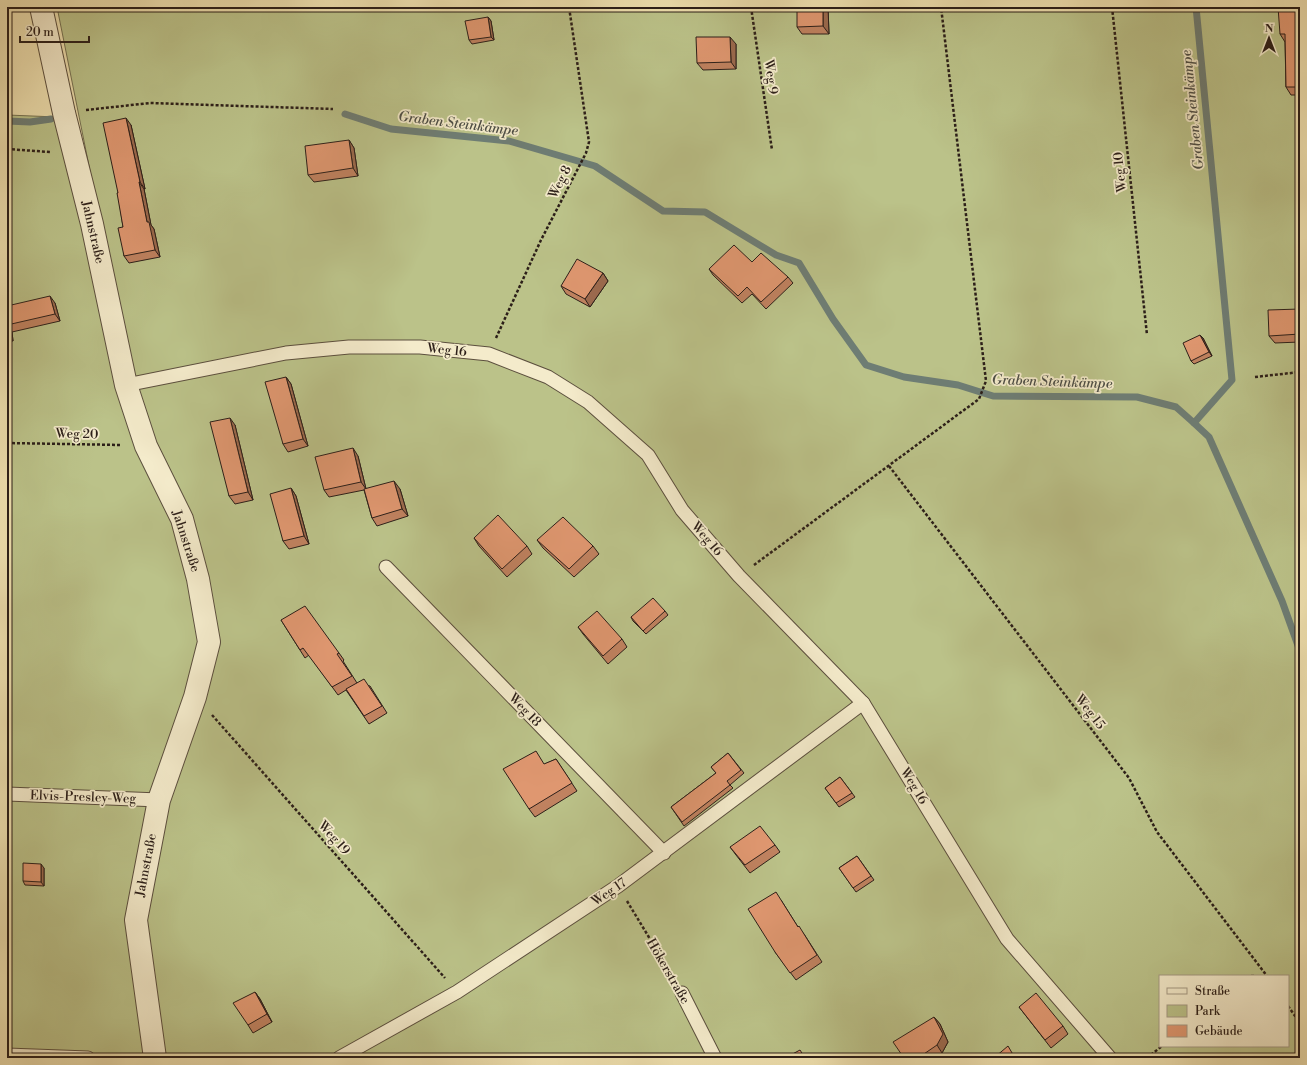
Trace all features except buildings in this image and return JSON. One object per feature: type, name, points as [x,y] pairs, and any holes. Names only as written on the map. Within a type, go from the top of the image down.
[{"type":"street","name":"Jahnstraße","points":[[41,7],[64,113],[92,224],[126,385],[146,446],[182,519],[198,578],[209,642],[195,697],[159,800],[136,920],[155,1058]]},
{"type":"lane","name":"Weg 16","points":[[126,385],[286,353],[349,347],[420,347],[489,354],[548,377],[588,402],[648,455],[682,510],[739,576],[863,703],[1007,939],[1110,1058]]},
{"type":"lane","name":"Weg 18","points":[[386,567],[664,853]]},
{"type":"lane","name":"Weg 17","points":[[340,1058],[457,992],[618,886],[863,703]]},
{"type":"lane","name":"Elvis-Presley-Weg","points":[[7,794],[159,800]]},
{"type":"lane","name":"Hökerstraße","points":[[682,993],[715,1058]]},
{"type":"lane","points":[[7,1055],[88,1058]]},
{"type":"path","name":"Weg 8","points":[[489,354],[541,240],[586,153],[589,142],[569,7]]},
{"type":"path","name":"Weg 9","points":[[752,7],[772,150]]},
{"type":"path","points":[[739,576],[979,399],[986,381],[941,7]]},
{"type":"path","name":"Weg 10","points":[[1112,7],[1147,335]]},
{"type":"path","points":[[64,113],[150,102],[333,109]]},
{"type":"path","points":[[7,149],[50,152],[74,150]]},
{"type":"path","points":[[1255,377],[1300,372]]},
{"type":"path","name":"Weg 20","points":[[7,443],[146,446]]},
{"type":"path","name":"Weg 15","points":[[888,466],[1129,778],[1157,832],[1266,975]]},
{"type":"path","name":"Weg 19","points":[[195,697],[457,992]]},
{"type":"path","name":"Hökerstraße","points":[[618,886],[682,993]]},
{"type":"path","points":[[1289,1007],[1300,1023]]},
{"type":"path","points":[[1147,1058],[1161,1047]]},
{"type":"green space","points":[[57,7],[1300,7],[1300,1058],[7,1058],[7,115],[57,117],[112,280]]},
{"type":"waterway","name":"Graben Steinkämpe","points":[[345,114],[391,129],[509,141],[595,166],[663,211],[705,212],[776,255],[799,263],[833,319],[866,365],[904,377],[958,385],[993,396],[1137,397],[1176,407],[1194,423],[1232,380],[1196,7]]},
{"type":"waterway","name":"Graben Steinkämpe","points":[[7,121],[30,122],[51,119]]},
{"type":"waterway","points":[[1194,423],[1209,437],[1282,601],[1300,651]]}]
